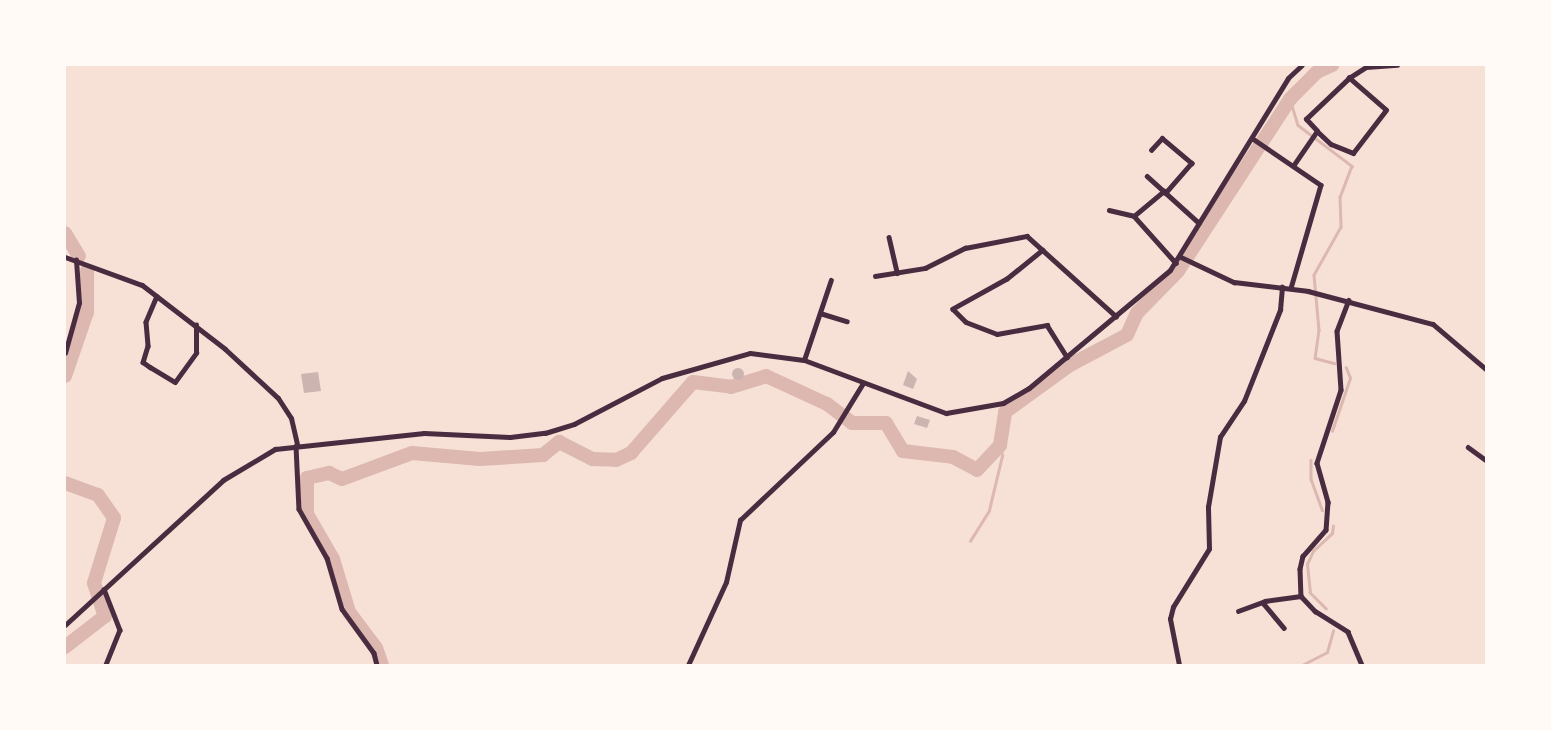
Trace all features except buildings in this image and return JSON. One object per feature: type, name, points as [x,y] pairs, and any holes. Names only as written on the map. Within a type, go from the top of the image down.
[{"type":"street","points":[[65,625],[223,480],[267,452],[297,445],[424,433],[532,436],[574,424],[662,378],[750,353],[804,360],[927,409],[967,412],[1016,397],[1117,317],[1182,258],[1199,224],[1288,78],[1302,65]]},
{"type":"street","points":[[1349,78],[1384,106],[1385,116],[1353,153],[1316,133],[1306,119],[1349,78],[1366,67],[1397,65]]},
{"type":"street","points":[[1293,166],[1316,133]]},
{"type":"street","points":[[1134,216],[1165,192],[1192,163],[1162,138],[1151,150]]},
{"type":"street","points":[[1252,138],[1321,185],[1291,288]]},
{"type":"street","points":[[1147,176],[1199,224]]},
{"type":"street","points":[[1109,209],[1134,216],[1176,263]]},
{"type":"street","points":[[875,276],[925,268],[965,248],[1027,236],[1117,317]]},
{"type":"street","points":[[888,237],[897,274]]},
{"type":"street","points":[[1043,250],[1007,279],[953,309],[966,322],[997,334],[1047,325],[1067,358]]},
{"type":"street","points":[[65,257],[122,275],[158,296],[272,390],[291,418],[297,445],[299,509],[327,558],[342,609],[374,653],[377,665]]},
{"type":"street","points":[[1182,258],[1234,282],[1313,292],[1439,327],[1486,369]]},
{"type":"street","points":[[65,353],[79,303],[76,260]]},
{"type":"street","points":[[804,360],[831,280]]},
{"type":"street","points":[[1179,665],[1170,619],[1173,607],[1209,549],[1208,507],[1220,437],[1244,401],[1280,310],[1282,287]]},
{"type":"street","points":[[158,296],[146,322],[148,346],[143,362],[175,382],[196,353],[195,325]]},
{"type":"street","points":[[1349,300],[1337,331],[1341,390],[1317,463],[1328,521],[1323,536],[1303,556],[1301,596],[1315,611],[1348,632],[1362,665]]},
{"type":"street","points":[[820,313],[847,321]]},
{"type":"street","points":[[688,665],[724,588],[740,520],[840,423],[863,383]]},
{"type":"street","points":[[1468,447],[1486,460]]},
{"type":"street","points":[[104,589],[120,635],[106,665]]},
{"type":"street","points":[[1238,611],[1301,596]]},
{"type":"street","points":[[1264,604],[1284,628]]},
{"type":"waterway","points":[[382,665],[376,648],[349,612],[333,559],[307,514],[307,478],[329,473],[342,479],[412,453],[480,459],[543,455],[559,442],[592,459],[616,460],[631,453],[693,382],[731,387],[766,376],[827,404],[852,423],[886,423],[903,451],[953,457],[977,470],[1000,445],[1005,412],[1070,365],[1127,335],[1137,313],[1178,271],[1290,99],[1317,72],[1332,65]]},
{"type":"waterway","points":[[1290,99],[1298,125],[1352,166],[1340,197],[1341,227],[1314,275],[1319,330],[1315,358],[1334,363]]},
{"type":"waterway","points":[[65,233],[79,256]]},
{"type":"waterway","points":[[65,376],[87,312],[87,271]]},
{"type":"waterway","points":[[1332,431],[1350,378],[1346,368]]},
{"type":"waterway","points":[[970,541],[989,510],[1002,456],[1000,445]]},
{"type":"waterway","points":[[1311,460],[1311,479],[1322,510]]},
{"type":"waterway","points":[[65,483],[98,495],[114,518],[94,583],[105,616],[65,647]]},
{"type":"waterway","points":[[1326,609],[1310,593],[1307,564],[1313,551],[1332,533],[1333,526]]},
{"type":"waterway","points":[[1302,665],[1327,652],[1333,631]]}]
